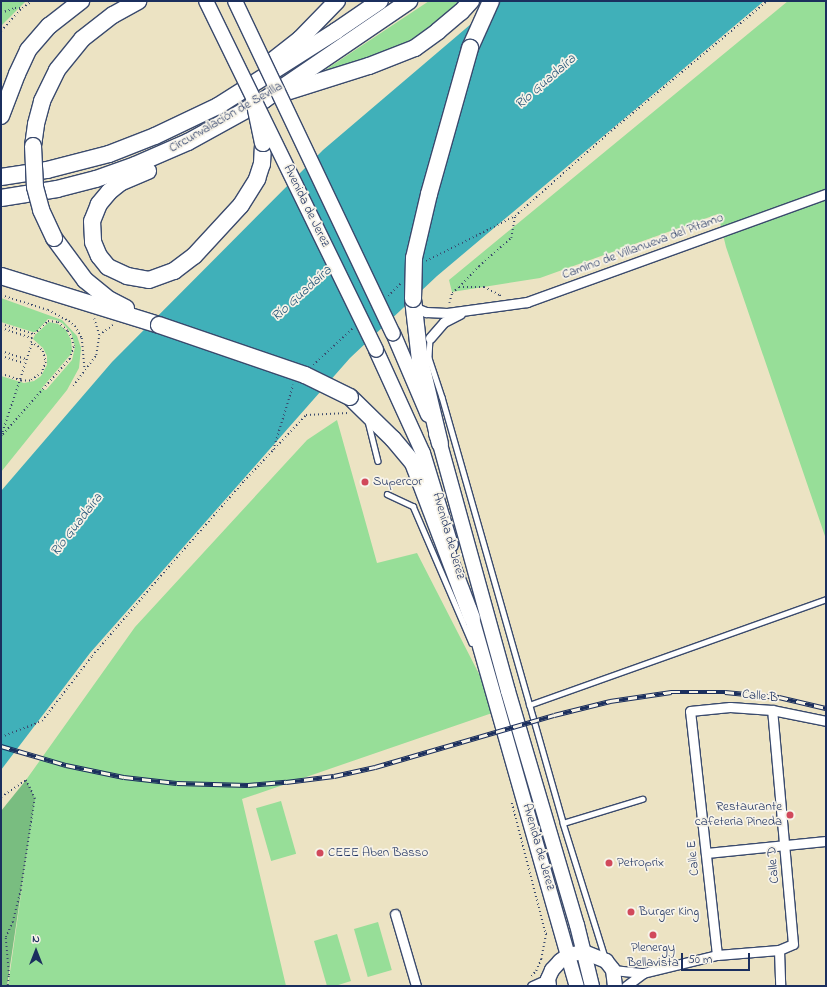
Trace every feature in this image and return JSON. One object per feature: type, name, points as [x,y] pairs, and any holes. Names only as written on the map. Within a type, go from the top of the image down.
[{"type":"highway","points":[[1,116],[28,50],[49,26],[81,1]]},
{"type":"highway","points":[[138,1],[113,15],[82,39],[57,70],[42,101],[36,124],[33,146],[35,187],[41,210],[54,238],[85,280],[110,300],[159,325]]},
{"type":"highway","points":[[155,136],[266,66],[300,39],[337,1]]},
{"type":"highway","name":"Circunvalación de Sevilla","points":[[1,177],[48,170],[109,154],[155,136],[218,106],[336,31],[380,1]]},
{"type":"highway","name":"Circunvalación de Sevilla","points":[[1,198],[57,189],[96,179],[135,165],[188,142],[259,100],[409,1]]},
{"type":"highway","points":[[188,142],[169,161],[120,183],[109,192],[99,204],[92,221],[93,242],[99,256],[108,267],[127,276],[149,280],[174,271],[194,256],[241,205],[253,186],[262,164],[263,143],[259,100],[369,66],[415,48],[444,26],[471,1]]},
{"type":"highway","points":[[440,444],[420,360],[414,322],[414,258],[429,194],[470,48],[481,1]]},
{"type":"highway","points":[[470,48],[491,1]]},
{"type":"highway","points":[[1,276],[159,325],[305,375],[350,397],[393,439],[413,463],[472,618]]},
{"type":"main road","name":"Avenida de Jerez","points":[[206,1],[259,100],[423,453],[472,618],[577,986]]},
{"type":"main road","name":"Avenida de Jerez","points":[[235,1],[393,333],[440,444],[508,691],[584,952],[592,986]]},
{"type":"main road","points":[[549,983],[552,970],[568,955],[584,952],[610,966],[615,986]]},
{"type":"street","name":"Camino de Villanueva del Pítamo","points":[[413,299],[418,309],[426,312],[446,313],[527,302],[826,194]]},
{"type":"street","points":[[430,338],[444,322],[465,311]]},
{"type":"street","name":"Calle B","points":[[690,710],[730,707],[772,710],[826,721]]},
{"type":"street","name":"Calle E","points":[[690,710],[717,955]]},
{"type":"street","name":"Calle D","points":[[772,710],[793,944],[779,950]]},
{"type":"street","points":[[706,853],[826,841]]},
{"type":"street","points":[[395,914],[416,986]]},
{"type":"street","points":[[626,986],[643,973],[717,955],[779,950],[780,986]]},
{"type":"street","points":[[610,966],[643,973]]},
{"type":"street","points":[[530,982],[549,983]]},
{"type":"lane","points":[[414,322],[429,358],[442,397],[563,823],[610,966]]},
{"type":"lane","points":[[429,358],[430,338]]},
{"type":"lane","points":[[366,412],[378,461]]},
{"type":"lane","points":[[387,494],[413,506],[435,554],[494,695]]},
{"type":"lane","points":[[529,705],[826,599]]},
{"type":"lane","points":[[563,823],[642,799]]},
{"type":"path","points":[[1,31],[22,8],[32,1]]},
{"type":"path","points":[[446,313],[452,293],[479,266],[511,238],[515,216],[611,131],[767,1]]},
{"type":"path","points":[[1,13],[15,8],[22,8]]},
{"type":"path","points":[[458,287],[484,287],[500,295],[504,306]]},
{"type":"path","points":[[1,295],[48,310],[69,321],[75,326],[82,338],[85,370]]},
{"type":"path","points":[[49,321],[60,323],[68,331],[72,338],[73,353],[1,437],[34,334],[49,321]]},
{"type":"path","points":[[1,324],[34,334]]},
{"type":"path","points":[[1,328],[32,338]]},
{"type":"path","points":[[73,386],[96,355],[99,335]]},
{"type":"path","points":[[1,374],[19,380],[33,380],[40,376],[45,367],[46,358],[43,351],[32,343]]},
{"type":"path","points":[[1,351],[26,359]]},
{"type":"path","points":[[1,356],[24,363]]},
{"type":"path","points":[[1,737],[42,721],[92,656],[158,579],[244,481],[273,452],[306,415],[366,412]]},
{"type":"path","points":[[1,797],[26,780],[35,798],[21,890],[13,922],[6,938],[9,976],[8,986]]},
{"type":"path","points":[[510,798],[546,934],[541,959],[530,982]]},
{"type":"path","points":[[546,934],[552,933]]},
{"type":"green space","points":[[1,1],[26,1],[1,26]]},
{"type":"green space","points":[[429,1],[465,1],[414,41],[391,52],[316,76]]},
{"type":"green space","points":[[788,1],[826,1],[826,539],[726,247],[718,214],[540,278],[452,292],[449,280]]},
{"type":"green space","points":[[1,298],[62,320],[77,336],[81,348],[79,368],[67,390],[1,472],[1,376],[24,383],[34,381],[41,376],[47,365],[47,356],[43,348],[33,339],[35,335],[49,322],[58,324],[66,330],[71,340],[72,350],[71,354],[41,389],[46,390],[72,360],[75,347],[71,332],[62,323],[56,320],[48,319],[36,332],[1,322]]},
{"type":"green space","points":[[337,420],[377,563],[417,553],[498,711],[242,799],[286,986],[8,986],[32,816],[26,780],[135,627],[307,440]]},
{"type":"green space","points":[[26,780],[35,798],[7,986],[1,986],[1,811]]},
{"type":"green space","points":[[281,801],[296,854],[271,861],[256,808]]},
{"type":"green space","points":[[378,922],[392,970],[368,977],[354,929]]},
{"type":"green space","points":[[337,934],[351,981],[335,986],[327,986],[314,941]]},
{"type":"water","name":"Río Guadaíra","points":[[498,1],[764,1],[437,276],[350,358],[90,653],[1,770],[1,491],[112,362],[323,150]]},
{"type":"railway","points":[[1,746],[66,765],[124,777],[177,783],[248,785],[334,776],[375,767],[554,715],[610,701],[671,692],[725,692],[779,697],[826,708]]},
{"type":"place","name":"Supercor","points":[[365,482]]},
{"type":"place","name":"Restaurante cafeteria Pineda","points":[[790,815]]},
{"type":"place","name":"CEEE Aben Basso","points":[[320,853]]},
{"type":"place","name":"Petroprix","points":[[609,863]]},
{"type":"place","name":"Burger King","points":[[631,912]]},
{"type":"place","name":"Plenergy Bellavista","points":[[653,935]]}]
